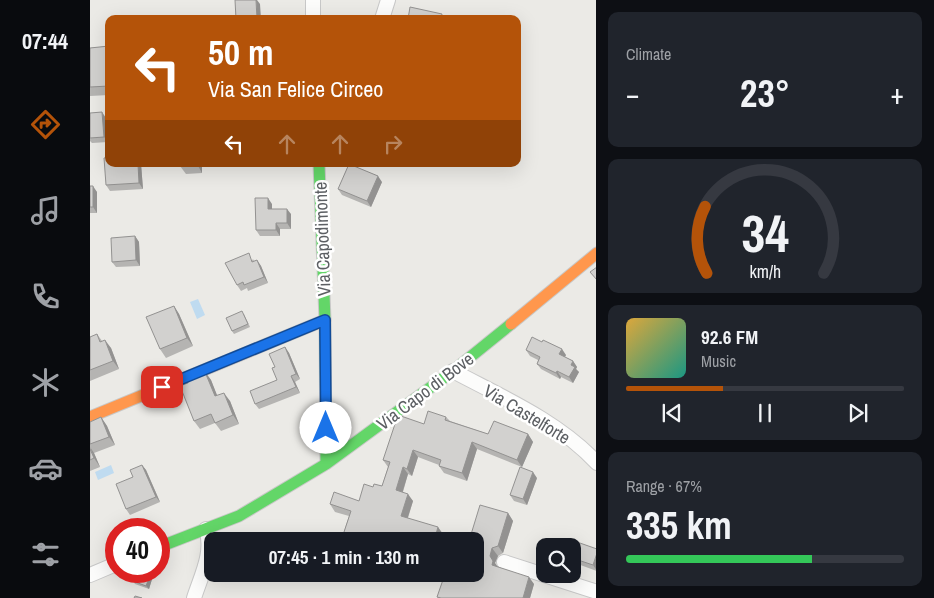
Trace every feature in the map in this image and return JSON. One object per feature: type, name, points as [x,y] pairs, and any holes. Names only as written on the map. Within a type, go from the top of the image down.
[{"type":"street","points":[[312,0],[313,15]]},
{"type":"street","points":[[383,15],[388,0]]},
{"type":"street","name":"Via Capodimonte","points":[[319,167],[325,320],[326,464]]},
{"type":"street","name":"Via Capo di Bove","points":[[170,542],[249,511],[326,464],[453,371],[596,253]]},
{"type":"street","points":[[90,417],[325,320]]},
{"type":"street","name":"Via Castelforte","points":[[453,371],[548,424],[576,444],[596,463]]},
{"type":"street","points":[[194,598],[208,553],[209,545],[206,529]]},
{"type":"street","points":[[504,562],[596,592]]},
{"type":"street","points":[[90,575],[105,569]]},
{"type":"water","points":[[198,299],[205,315],[197,319],[190,302]]},
{"type":"water","points":[[111,465],[114,473],[98,480],[95,472]]},
{"type":"building","points":[[235,0],[256,0],[257,15],[236,15]]},
{"type":"building","points":[[410,7],[442,14],[442,15],[409,15]]},
{"type":"building","points":[[105,46],[105,86],[90,87],[90,48]]},
{"type":"building","points":[[102,112],[104,137],[90,138],[90,113]]},
{"type":"building","points":[[104,158],[105,167],[138,167],[139,183],[106,185]]},
{"type":"building","points":[[348,167],[356,167],[378,176],[367,201],[338,189]]},
{"type":"building","points":[[90,186],[93,186],[93,207],[90,207]]},
{"type":"building","points":[[255,198],[268,198],[268,209],[287,209],[287,223],[276,223],[276,230],[256,230]]},
{"type":"building","points":[[135,236],[136,260],[112,262],[111,238]]},
{"type":"building","points":[[249,253],[252,262],[257,260],[264,277],[244,285],[243,282],[237,285],[225,263]]},
{"type":"building","points":[[596,268],[596,279],[590,272]]},
{"type":"building","points":[[174,306],[187,338],[160,349],[146,317]]},
{"type":"building","points":[[242,311],[248,324],[232,331],[226,318]]},
{"type":"building","points":[[97,334],[100,342],[105,340],[113,361],[90,370],[90,337]]},
{"type":"building","points":[[532,337],[562,349],[559,354],[573,361],[571,365],[575,367],[569,377],[537,364],[540,357],[526,350]]},
{"type":"building","points":[[285,347],[296,374],[291,376],[296,387],[255,404],[250,391],[277,380],[272,368],[275,367],[269,354]]},
{"type":"building","points":[[205,372],[215,396],[224,393],[233,415],[215,423],[211,414],[194,421],[180,386],[188,383],[187,379]]},
{"type":"building","points":[[428,411],[446,417],[445,420],[488,434],[494,421],[528,434],[517,460],[472,442],[462,473],[439,466],[441,460],[413,450],[407,469],[403,467],[396,490],[408,494],[401,516],[438,527],[437,532],[344,532],[351,511],[330,504],[334,492],[359,501],[364,484],[373,487],[374,484],[382,486],[390,462],[383,460],[398,415],[424,424]]},
{"type":"building","points":[[101,417],[109,437],[90,444],[90,422]]},
{"type":"building","points":[[90,449],[94,458],[90,460]]},
{"type":"building","points":[[142,465],[156,497],[126,509],[116,484],[133,477],[130,470]]},
{"type":"building","points":[[520,467],[533,472],[523,499],[510,495]]},
{"type":"building","points":[[480,505],[508,513],[498,546],[492,548],[490,556],[493,561],[492,565],[529,577],[523,598],[437,597],[442,582],[484,582],[484,532],[472,532]]},
{"type":"building","points":[[581,543],[596,549],[593,565],[581,561]]},
{"type":"traffic: fast","points":[[319,167],[325,320],[326,464]]},
{"type":"traffic: fast","points":[[170,543],[239,516],[326,464],[453,371],[511,324]]},
{"type":"traffic: slow","points":[[511,324],[596,254]]},
{"type":"traffic: slow","points":[[90,417],[325,320]]},
{"type":"route","points":[[162,387],[325,320],[326,428]]}]
